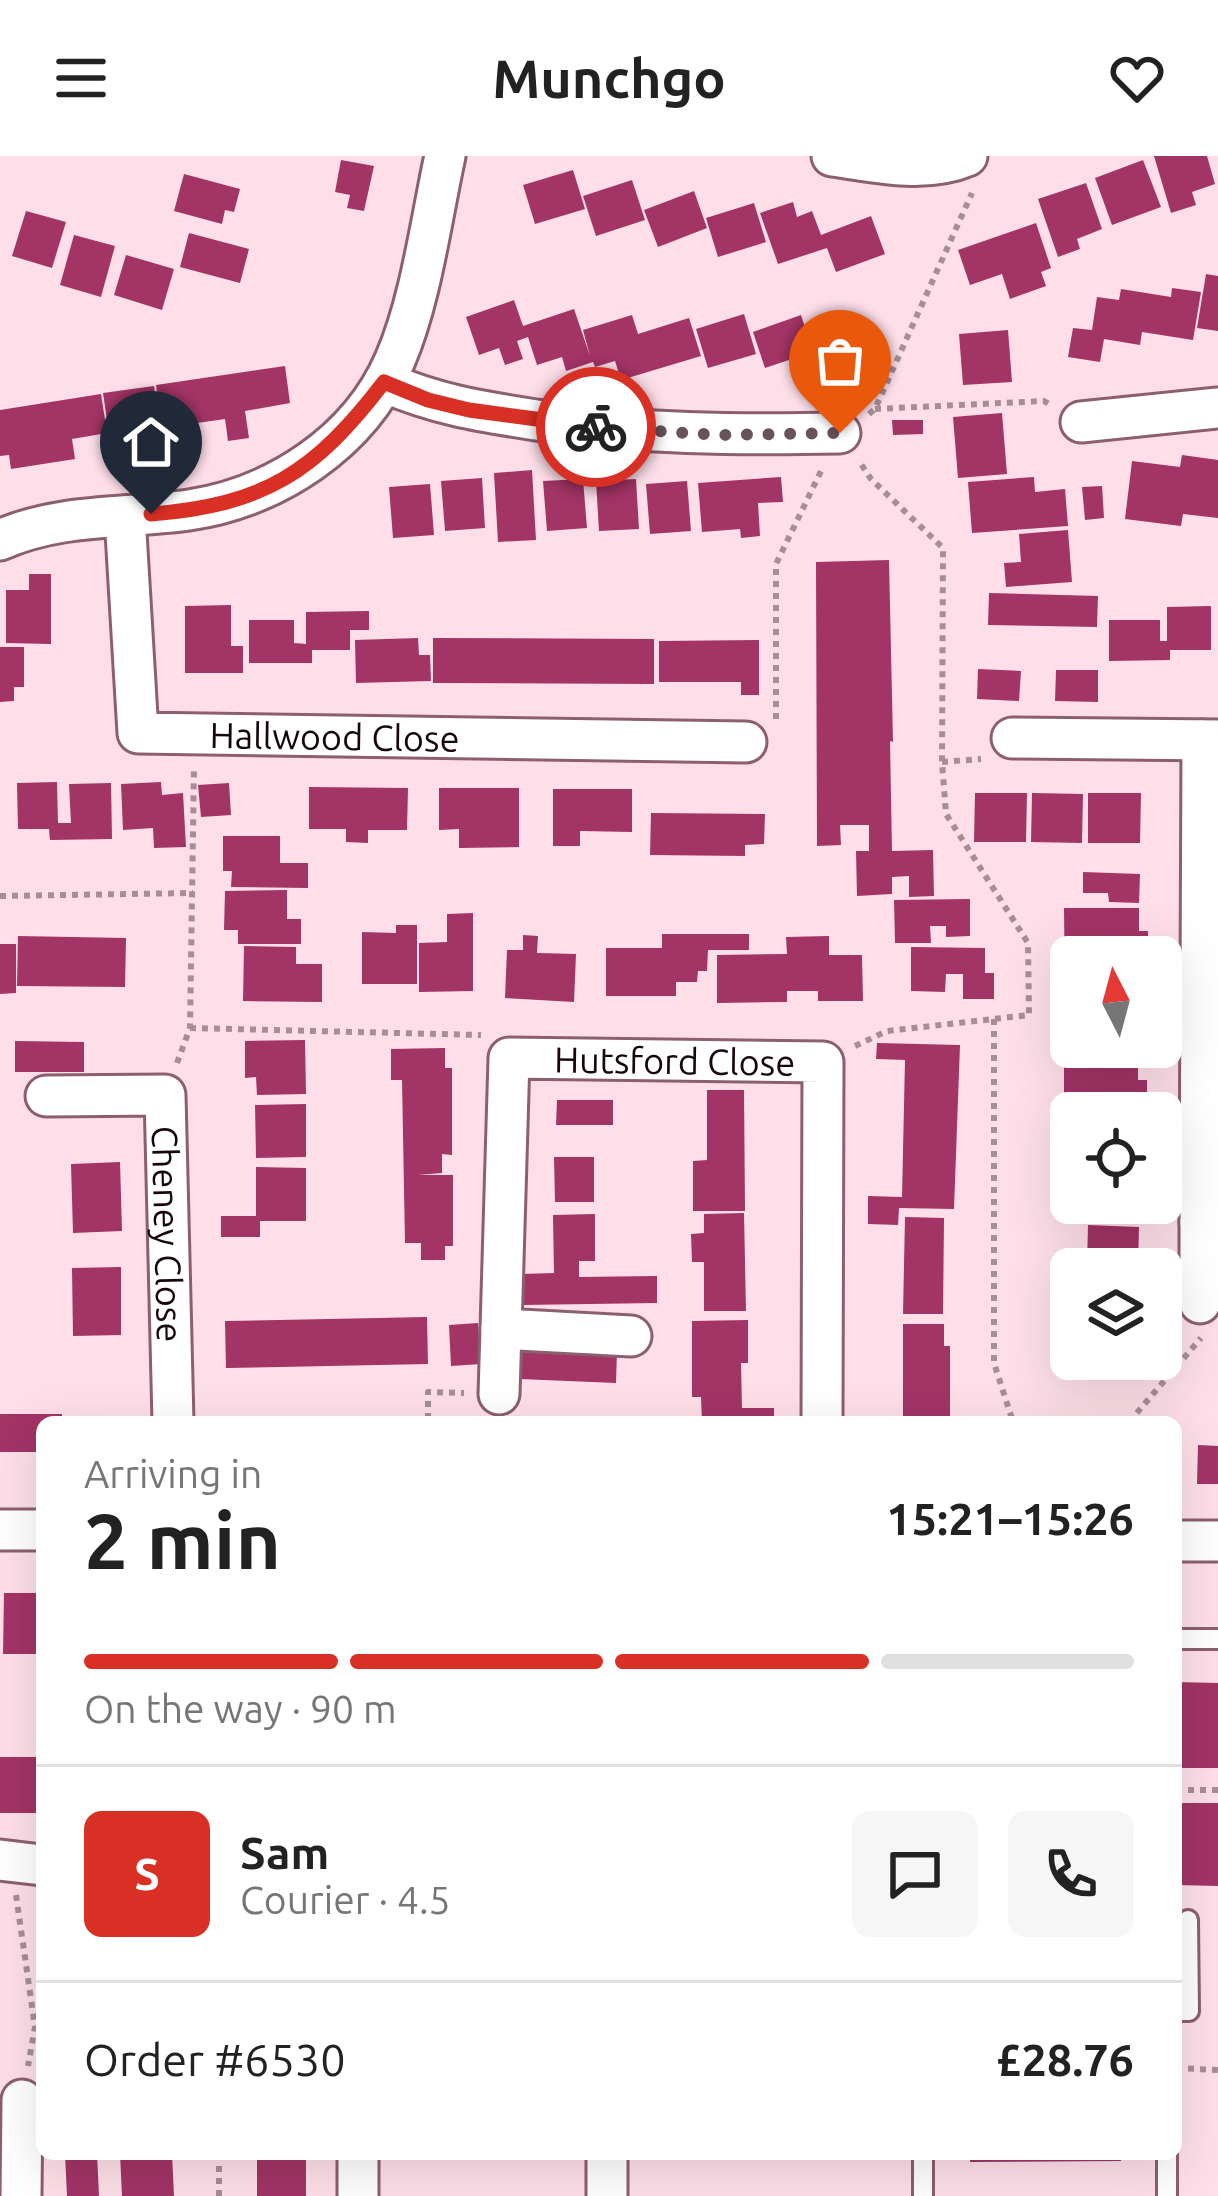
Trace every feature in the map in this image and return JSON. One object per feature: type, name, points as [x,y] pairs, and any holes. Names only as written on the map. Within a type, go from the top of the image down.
[{"type":"street","points":[[0,540],[75,519],[215,506],[246,497],[312,462],[384,382],[407,324],[445,156]]},
{"type":"street","points":[[832,156],[928,167],[973,165]]},
{"type":"street","points":[[384,382],[469,410],[637,432],[840,433]]},
{"type":"street","points":[[1081,422],[1218,408]]},
{"type":"street","name":"Hallwood Close","points":[[125,516],[139,733],[746,742]]},
{"type":"street","points":[[1012,738],[1210,740],[1209,1222],[1200,1303]]},
{"type":"street","name":"Hutsford Close","points":[[500,1394],[509,1058],[823,1062],[822,1416]]},
{"type":"street","name":"Cheney Close","points":[[46,1096],[165,1095],[173,1416]]},
{"type":"street","points":[[501,1329],[631,1336]]},
{"type":"street","points":[[0,1530],[36,1530]]},
{"type":"street","points":[[1182,1541],[1218,1541]]},
{"type":"street","points":[[21,2196],[22,2100]]},
{"type":"street","points":[[358,2160],[358,2196]]},
{"type":"street","points":[[607,2160],[607,2196]]},
{"type":"lane","points":[[1182,1639],[1218,1639]]},
{"type":"lane","points":[[1182,2011],[1189,2012],[1188,1920]]},
{"type":"lane","points":[[923,2160],[923,2196]]},
{"type":"lane","points":[[1167,2160],[1167,2196]]},
{"type":"path","points":[[875,410],[973,165]]},
{"type":"path","points":[[746,742],[776,742],[776,564],[840,433],[875,410],[1044,401],[1081,422]]},
{"type":"path","points":[[823,1062],[887,1031],[1029,1015],[1028,943],[946,814],[943,548],[871,479],[840,433]]},
{"type":"path","points":[[165,1095],[190,1028],[194,734]]},
{"type":"path","points":[[0,896],[193,893]]},
{"type":"path","points":[[994,1019],[994,1363],[1011,1416]]},
{"type":"path","points":[[190,1028],[486,1035],[509,1058]]},
{"type":"path","points":[[1134,1416],[1204,1335],[1200,1303]]},
{"type":"path","points":[[428,1416],[428,1392],[500,1394]]},
{"type":"path","points":[[1182,1790],[1218,1790]]},
{"type":"path","points":[[18,1863],[36,2004]]},
{"type":"path","points":[[22,2100],[36,2040]]},
{"type":"path","points":[[1182,2068],[1218,2070]]},
{"type":"path","points":[[218,2160],[219,2196]]},
{"type":"building","points":[[1154,156],[1207,156],[1215,184],[1192,192],[1196,205],[1171,213]]},
{"type":"building","points":[[341,160],[374,166],[364,211],[347,208],[350,195],[335,192]]},
{"type":"building","points":[[1143,160],[1161,207],[1112,225],[1095,178]]},
{"type":"building","points":[[573,170],[585,209],[535,224],[523,185]]},
{"type":"building","points":[[184,174],[240,189],[234,212],[225,210],[222,224],[174,211]]},
{"type":"building","points":[[632,180],[645,220],[596,236],[583,196]]},
{"type":"building","points":[[1086,183],[1102,229],[1077,239],[1080,249],[1058,257],[1038,199]]},
{"type":"building","points":[[694,191],[707,228],[658,247],[644,210]]},
{"type":"building","points":[[793,202],[797,217],[812,211],[821,235],[871,216],[885,254],[836,272],[827,248],[778,264],[760,213]]},
{"type":"building","points":[[754,203],[766,242],[718,257],[706,218]]},
{"type":"building","points":[[26,211],[66,222],[52,268],[12,256]]},
{"type":"building","points":[[1036,223],[1051,268],[1041,272],[1046,286],[1010,299],[1002,274],[970,285],[958,250]]},
{"type":"building","points":[[189,233],[249,249],[240,283],[180,267]]},
{"type":"building","points":[[74,235],[115,246],[101,297],[60,285]]},
{"type":"building","points":[[126,255],[174,269],[162,310],[114,295]]},
{"type":"building","points":[[1206,274],[1218,276],[1218,331],[1197,328]]},
{"type":"building","points":[[1172,288],[1201,292],[1193,340],[1142,332],[1140,345],[1104,339],[1100,362],[1068,357],[1073,328],[1092,330],[1097,297],[1119,300],[1121,289],[1171,297]]},
{"type":"building","points":[[514,300],[523,326],[574,309],[590,356],[583,330],[632,315],[638,334],[689,318],[701,356],[621,380],[615,361],[566,371],[562,357],[537,365],[528,337],[517,341],[523,359],[505,365],[499,348],[479,355],[466,317]]},
{"type":"building","points":[[744,314],[756,354],[708,368],[696,329]]},
{"type":"building","points":[[801,315],[813,352],[765,368],[753,332]]},
{"type":"building","points":[[858,316],[877,371],[848,381],[842,364],[822,371],[809,334]]},
{"type":"building","points":[[1008,330],[1012,382],[963,385],[959,334]]},
{"type":"building","points":[[285,366],[290,403],[245,411],[249,438],[228,441],[225,419],[162,428],[156,385]]},
{"type":"building","points":[[154,386],[160,427],[123,432],[127,458],[113,460],[103,393]]},
{"type":"building","points":[[101,394],[107,433],[72,439],[75,459],[11,469],[9,455],[0,456],[0,410]]},
{"type":"building","points":[[1002,413],[1007,474],[958,478],[953,417]]},
{"type":"building","points":[[892,420],[923,420],[923,434],[893,435]]},
{"type":"building","points":[[1182,455],[1218,460],[1218,518],[1183,514],[1181,526],[1125,519],[1132,461],[1180,467]]},
{"type":"building","points":[[532,470],[536,540],[498,542],[494,473]]},
{"type":"building","points":[[781,477],[783,502],[758,503],[760,536],[741,538],[740,529],[702,532],[698,483]]},
{"type":"building","points":[[1034,477],[1035,492],[1065,489],[1068,526],[972,533],[968,482]]},
{"type":"building","points":[[482,478],[485,528],[445,531],[441,481]]},
{"type":"building","points":[[583,479],[587,528],[547,531],[543,481]]},
{"type":"building","points":[[636,479],[639,529],[599,531],[596,481]]},
{"type":"building","points":[[687,481],[691,531],[650,534],[646,484]]},
{"type":"building","points":[[430,484],[434,535],[393,538],[389,487]]},
{"type":"building","points":[[1102,486],[1104,518],[1085,520],[1082,487]]},
{"type":"building","points":[[1068,530],[1072,582],[1006,587],[1004,563],[1021,562],[1019,534]]},
{"type":"building","points":[[889,560],[892,851],[933,850],[934,896],[909,897],[909,876],[892,877],[892,894],[857,896],[856,851],[869,851],[869,825],[840,825],[841,845],[817,846],[816,562]]},
{"type":"building","points":[[29,574],[51,574],[51,644],[6,643],[6,590],[29,590]]},
{"type":"building","points":[[989,593],[1098,596],[1097,627],[988,625]]},
{"type":"building","points":[[231,605],[231,646],[243,646],[243,673],[185,673],[185,606]]},
{"type":"building","points":[[1211,606],[1211,650],[1170,650],[1170,660],[1109,661],[1109,620],[1160,620],[1160,641],[1167,641],[1167,607]]},
{"type":"building","points":[[369,611],[369,630],[350,630],[350,650],[312,650],[312,663],[249,663],[249,620],[294,620],[294,643],[306,644],[306,612]]},
{"type":"building","points":[[418,638],[419,655],[430,655],[431,681],[356,683],[355,640]]},
{"type":"building","points":[[433,638],[654,639],[654,684],[433,683]]},
{"type":"building","points":[[759,640],[759,695],[741,695],[741,682],[659,682],[659,641]]},
{"type":"building","points":[[0,647],[24,647],[24,687],[14,687],[14,701],[0,702]]},
{"type":"building","points":[[978,669],[1021,671],[1019,701],[977,699]]},
{"type":"building","points":[[1056,670],[1098,670],[1098,702],[1055,701]]},
{"type":"building","points":[[57,782],[58,823],[71,823],[69,784],[111,783],[112,839],[50,840],[49,829],[18,829],[17,783]]},
{"type":"building","points":[[161,782],[162,795],[183,793],[186,847],[154,848],[153,828],[123,830],[121,784]]},
{"type":"building","points":[[229,783],[231,815],[201,817],[198,785]]},
{"type":"building","points":[[309,787],[408,788],[407,830],[368,830],[368,843],[346,842],[346,829],[309,829]]},
{"type":"building","points":[[439,788],[519,788],[519,847],[459,848],[459,829],[439,830]]},
{"type":"building","points":[[553,789],[632,789],[632,832],[580,831],[580,846],[553,846]]},
{"type":"building","points":[[975,793],[1027,793],[1026,842],[974,842]]},
{"type":"building","points":[[1032,793],[1083,794],[1082,843],[1031,842]]},
{"type":"building","points":[[1088,793],[1141,793],[1140,843],[1088,843]]},
{"type":"building","points":[[651,813],[765,814],[764,844],[745,845],[745,856],[650,855]]},
{"type":"building","points":[[223,836],[280,836],[280,863],[308,863],[308,888],[231,887],[232,871],[223,871]]},
{"type":"building","points":[[1083,872],[1140,874],[1139,903],[1109,902],[1108,893],[1083,893]]},
{"type":"building","points":[[287,890],[287,919],[301,919],[301,944],[238,944],[238,930],[224,930],[225,891]]},
{"type":"building","points":[[970,899],[970,936],[946,937],[946,926],[930,926],[931,943],[895,943],[894,900]]},
{"type":"building","points":[[1064,908],[1139,908],[1139,931],[1148,931],[1148,936],[1064,936]]},
{"type":"building","points":[[473,913],[473,991],[419,992],[419,943],[447,942],[447,914]]},
{"type":"building","points":[[396,925],[417,925],[417,984],[362,984],[362,932],[396,933]]},
{"type":"building","points":[[662,934],[749,934],[749,950],[708,950],[707,971],[698,971],[697,982],[676,982],[676,996],[606,996],[606,948],[662,948]]},
{"type":"building","points":[[523,935],[538,936],[537,953],[576,954],[574,1002],[505,998],[507,950],[523,950]]},
{"type":"building","points":[[18,936],[126,938],[125,987],[17,986]]},
{"type":"building","points":[[829,936],[829,955],[862,955],[863,1001],[818,1001],[818,991],[787,991],[787,1002],[717,1003],[717,955],[787,954],[786,937]]},
{"type":"building","points":[[0,944],[16,944],[16,993],[0,994]]},
{"type":"building","points":[[244,946],[296,947],[296,964],[322,964],[322,1002],[243,1001]]},
{"type":"building","points":[[911,947],[985,948],[985,973],[994,973],[994,999],[963,999],[963,974],[946,974],[945,992],[911,991]]},
{"type":"building","points":[[305,1040],[306,1094],[257,1095],[256,1077],[245,1078],[245,1041]]},
{"type":"building","points":[[15,1041],[84,1042],[84,1072],[15,1072]]},
{"type":"building","points":[[877,1043],[960,1045],[954,1209],[899,1208],[898,1225],[868,1224],[868,1196],[902,1197],[905,1060],[876,1059]]},
{"type":"building","points":[[445,1048],[445,1068],[452,1068],[452,1155],[442,1154],[442,1173],[418,1175],[453,1175],[453,1246],[445,1246],[445,1260],[421,1260],[421,1243],[405,1243],[402,1080],[391,1080],[391,1049]]},
{"type":"building","points":[[1064,1068],[1138,1068],[1138,1080],[1147,1080],[1147,1092],[1064,1092]]},
{"type":"building","points":[[707,1090],[744,1090],[745,1211],[693,1211],[693,1161],[707,1160]]},
{"type":"building","points":[[557,1100],[613,1100],[613,1125],[556,1125]]},
{"type":"building","points":[[306,1104],[306,1157],[256,1158],[255,1105]]},
{"type":"building","points":[[554,1157],[594,1157],[594,1202],[555,1202]]},
{"type":"building","points":[[120,1162],[122,1231],[73,1233],[71,1164]]},
{"type":"building","points":[[256,1167],[306,1168],[306,1221],[260,1221],[260,1237],[221,1237],[221,1216],[256,1216]]},
{"type":"building","points":[[744,1213],[746,1311],[704,1311],[704,1262],[692,1262],[691,1234],[704,1233],[704,1214]]},
{"type":"building","points":[[595,1214],[595,1261],[579,1261],[579,1277],[657,1276],[657,1303],[522,1305],[521,1274],[554,1273],[553,1215]]},
{"type":"building","points":[[905,1217],[944,1218],[943,1314],[903,1314]]},
{"type":"building","points":[[1088,1225],[1139,1227],[1138,1248],[1087,1248]]},
{"type":"building","points":[[121,1267],[121,1335],[73,1336],[72,1268]]},
{"type":"building","points":[[427,1317],[428,1364],[226,1368],[225,1321]]},
{"type":"building","points":[[748,1320],[748,1363],[741,1363],[742,1408],[774,1408],[774,1416],[702,1416],[701,1397],[692,1397],[692,1321]]},
{"type":"building","points":[[478,1323],[481,1364],[451,1366],[449,1325]]},
{"type":"building","points":[[903,1324],[944,1324],[944,1346],[950,1346],[950,1416],[903,1416]]},
{"type":"building","points":[[521,1348],[617,1351],[616,1383],[520,1379]]},
{"type":"building","points":[[0,1414],[62,1414],[36,1416],[36,1452],[0,1452]]},
{"type":"building","points":[[1198,1445],[1218,1446],[1218,1484],[1197,1484]]},
{"type":"building","points":[[4,1593],[36,1593],[36,1654],[3,1654]]},
{"type":"building","points":[[1182,1682],[1218,1683],[1218,1768],[1182,1768]]},
{"type":"building","points":[[0,1757],[36,1757],[36,1813],[0,1813]]},
{"type":"building","points":[[1182,1803],[1218,1803],[1218,1886],[1182,1885]]},
{"type":"building","points":[[65,2160],[97,2160],[99,2196],[67,2196]]},
{"type":"building","points":[[120,2160],[172,2160],[174,2196],[122,2196]]},
{"type":"building","points":[[257,2160],[306,2160],[306,2196],[257,2196]]},
{"type":"building","points":[[970,2160],[1121,2160],[1121,2161]]},
{"type":"way so far","points":[[596,427],[718,435],[840,433]]},
{"type":"route","points":[[151,514],[215,506],[274,484],[312,462],[384,382],[469,410],[596,427]]}]
